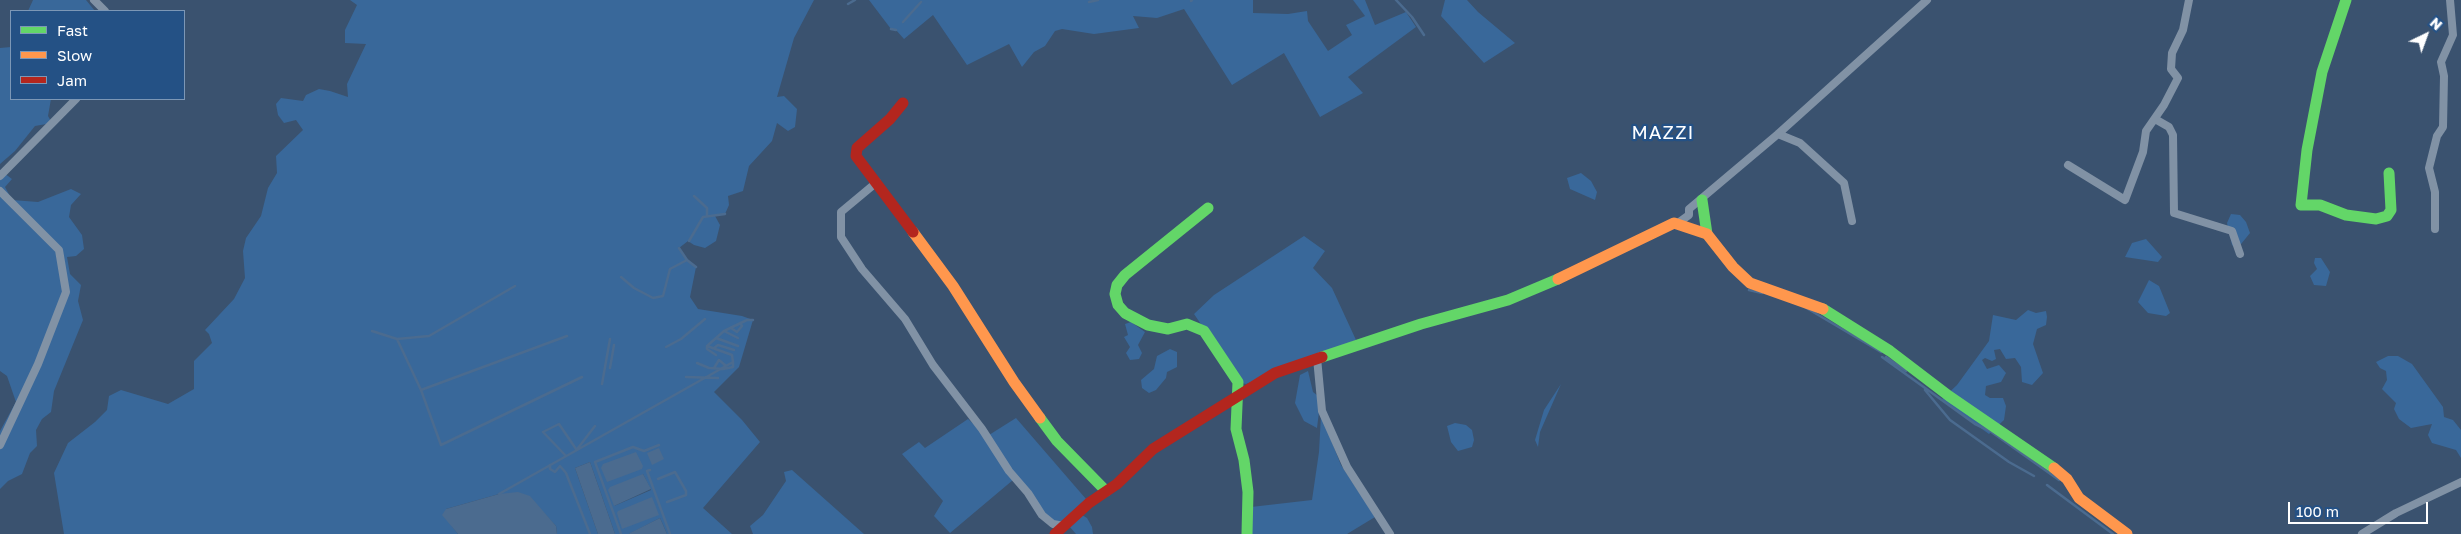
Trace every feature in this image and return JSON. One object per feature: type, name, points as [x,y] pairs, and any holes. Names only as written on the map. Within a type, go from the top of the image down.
[{"type":"street","points":[[94,0],[104,10]]},
{"type":"street","points":[[877,182],[841,212],[841,237],[862,269],[905,319],[933,365],[982,429],[1009,471],[1028,493],[1042,515],[1060,530],[1089,503],[1117,484],[1153,449],[1275,373],[1429,322],[1508,300],[1553,282],[1666,226],[1678,223],[1689,215],[1689,209],[1778,134],[1927,0]]},
{"type":"street","points":[[2068,164],[2125,200],[2143,152],[2146,131],[2155,119],[2178,78],[2171,69],[2172,53],[2183,30],[2189,0]]},
{"type":"street","points":[[2346,0],[2322,72],[2307,150],[2301,205],[2320,204],[2346,215],[2376,219],[2387,216],[2391,210],[2389,173]]},
{"type":"street","points":[[2435,229],[2435,192],[2429,168],[2437,136],[2443,127],[2444,76],[2441,62],[2453,35],[2450,0]]},
{"type":"street","points":[[0,176],[75,100]]},
{"type":"street","points":[[903,103],[890,119],[857,148],[856,156],[953,286],[1014,382],[1058,441],[1106,491]]},
{"type":"street","points":[[2155,119],[2169,127],[2173,135],[2174,213],[2232,231],[2240,254]]},
{"type":"street","points":[[1778,134],[1800,143],[1844,183],[1852,221]]},
{"type":"street","points":[[0,191],[55,245],[60,254],[66,286],[65,297],[38,364],[0,445]]},
{"type":"street","points":[[1702,200],[1707,234],[1733,267],[1750,283],[1816,305],[1890,351],[1949,396],[2048,463],[2067,479],[2080,498],[2127,534]]},
{"type":"street","points":[[1208,208],[1125,275],[1118,285],[1115,294],[1118,305],[1125,313],[1148,325],[1168,329],[1187,324],[1204,331],[1238,382],[1239,394],[1236,429],[1244,460],[1248,492],[1247,534]]},
{"type":"street","points":[[1678,223],[1707,234]]},
{"type":"street","points":[[1317,358],[1322,411],[1347,467],[1390,534]]},
{"type":"street","points":[[2362,534],[2396,513],[2461,482]]},
{"type":"shaded area","points":[[33,0],[86,0],[94,10],[28,10]]},
{"type":"shaded area","points":[[350,0],[814,0],[794,38],[777,97],[784,96],[797,109],[795,127],[788,131],[777,123],[772,141],[749,166],[743,191],[728,196],[729,205],[725,214],[715,216],[720,225],[716,241],[705,248],[688,241],[679,248],[687,260],[696,267],[690,297],[698,309],[742,316],[753,320],[739,367],[714,392],[742,420],[760,442],[703,508],[732,534],[667,534],[660,518],[629,534],[615,534],[590,462],[575,468],[598,534],[557,534],[556,526],[543,512],[499,494],[446,509],[451,525],[458,534],[64,534],[54,473],[68,443],[107,410],[109,396],[121,390],[168,404],[194,389],[194,361],[212,343],[209,334],[205,330],[234,299],[245,278],[243,251],[246,238],[261,216],[268,188],[277,173],[276,156],[303,130],[296,120],[284,123],[278,115],[276,104],[281,98],[303,101],[306,95],[319,89],[348,97],[347,84],[366,44],[345,43],[345,30],[357,5]],"holes":[[[643,474],[651,490],[614,506]]]},
{"type":"shaded area","points":[[869,0],[1253,0],[1253,13],[1288,14],[1307,11],[1308,21],[1328,51],[1352,35],[1346,25],[1365,16],[1353,0],[1365,0],[1375,25],[1406,12],[1416,27],[1348,77],[1363,93],[1320,117],[1284,53],[1232,85],[1184,9],[1157,18],[1133,16],[1139,28],[1094,34],[1062,29],[1055,31],[1045,46],[1034,52],[1022,67],[1009,44],[967,65],[933,15],[904,39],[896,30],[891,29]]},
{"type":"shaded area","points":[[1445,0],[1467,0],[1478,12],[1515,43],[1484,63],[1441,16]]},
{"type":"shaded area","points":[[10,47],[10,100],[51,100],[48,116],[52,123],[35,126],[15,151],[0,164],[0,48]]},
{"type":"shaded area","points":[[0,170],[12,179],[5,187],[12,200],[38,202],[71,189],[81,194],[71,205],[69,217],[82,235],[84,249],[76,256],[67,257],[70,274],[81,285],[78,301],[83,320],[54,391],[51,412],[42,419],[36,430],[37,446],[30,453],[22,474],[8,481],[0,489],[0,431],[16,402],[7,376],[0,371]]},
{"type":"shaded area","points":[[1581,173],[1591,181],[1597,192],[1595,200],[1570,189],[1567,178]]},
{"type":"shaded area","points":[[2231,214],[2240,215],[2246,222],[2250,233],[2237,249],[2232,245],[2227,223]]},
{"type":"shaded area","points":[[1304,236],[1325,251],[1313,268],[1332,288],[1356,340],[1246,384],[1241,383],[1194,314],[1214,295]]},
{"type":"shaded area","points":[[2146,239],[2162,257],[2158,262],[2125,257],[2132,243]]},
{"type":"shaded area","points":[[2315,258],[2321,258],[2330,272],[2326,286],[2314,285],[2310,276],[2317,269],[2314,263]]},
{"type":"shaded area","points":[[2149,280],[2159,286],[2170,313],[2166,316],[2148,313],[2138,302]]},
{"type":"shaded area","points":[[2028,310],[2036,313],[2046,311],[2046,325],[2037,329],[2033,344],[2043,373],[2032,385],[2022,382],[2021,367],[2015,358],[2006,359],[2000,349],[1994,350],[1996,359],[1992,361],[1985,358],[1982,360],[1987,369],[1999,365],[2006,373],[2001,382],[1986,386],[1985,395],[1990,398],[2003,398],[2006,406],[2004,420],[1989,434],[1941,400],[1957,385],[1989,341],[1993,315],[2016,320]]},
{"type":"shaded area","points":[[1131,322],[1145,332],[1138,345],[1142,353],[1139,359],[1130,360],[1126,353],[1130,347],[1124,337],[1128,335],[1125,324]]},
{"type":"shaded area","points":[[1170,349],[1177,352],[1177,367],[1167,372],[1166,378],[1156,390],[1149,393],[1142,388],[1141,380],[1154,369],[1157,356]]},
{"type":"shaded area","points":[[2388,356],[2398,356],[2412,364],[2443,407],[2444,417],[2453,420],[2461,430],[2461,458],[2456,450],[2432,443],[2428,435],[2432,424],[2411,428],[2399,419],[2394,409],[2396,403],[2382,389],[2387,380],[2386,371],[2380,368],[2376,362]]},
{"type":"shaded area","points":[[1308,371],[1313,392],[1318,396],[1317,428],[1304,421],[1295,403],[1300,375]]},
{"type":"shaded area","points":[[1561,384],[1540,432],[1538,447],[1535,440],[1544,410]]},
{"type":"shaded area","points":[[1321,415],[1341,465],[1375,517],[1347,534],[1250,534],[1251,507],[1312,500],[1319,452]]},
{"type":"shaded area","points":[[1016,418],[1086,499],[1063,522],[1056,523],[1044,513],[1011,470],[989,435]]},
{"type":"shaded area","points":[[968,419],[980,430],[1013,480],[950,533],[934,516],[943,501],[902,454],[919,442],[925,448]]},
{"type":"shaded area","points":[[1455,423],[1466,425],[1472,430],[1474,440],[1472,447],[1458,451],[1451,442],[1447,426]]},
{"type":"shaded area","points":[[659,448],[664,459],[652,465],[647,453]]},
{"type":"shaded area","points":[[636,452],[643,466],[642,469],[607,482],[601,468],[603,464]]},
{"type":"shaded area","points":[[590,462],[615,534],[598,534],[575,468]]},
{"type":"shaded area","points":[[792,470],[864,534],[753,534],[750,526],[763,515],[786,481],[784,472]]},
{"type":"shaded area","points":[[643,474],[651,489],[614,506],[608,490],[610,487]]},
{"type":"shaded area","points":[[518,492],[530,496],[556,526],[557,534],[458,534],[442,515],[446,509],[499,494]]},
{"type":"shaded area","points":[[652,497],[659,515],[622,529],[618,511]]},
{"type":"shaded area","points":[[1082,515],[1087,518],[1092,527],[1093,534],[1076,534],[1069,526]]},
{"type":"shaded area","points":[[660,518],[667,534],[629,534],[630,533]]},
{"type":"waterway","points":[[848,4],[855,0]]},
{"type":"waterway","points":[[1089,2],[1098,0]]},
{"type":"waterway","points":[[1396,0],[1412,17],[1424,35]]},
{"type":"waterway","points":[[903,22],[921,2]]},
{"type":"waterway","points":[[891,29],[896,30]]},
{"type":"waterway","points":[[694,196],[707,208],[707,216]]},
{"type":"waterway","points":[[689,241],[703,217],[725,214]]},
{"type":"waterway","points":[[679,248],[687,260],[696,267]]},
{"type":"waterway","points":[[621,277],[634,288],[653,298],[663,296],[670,269],[687,260]]},
{"type":"waterway","points":[[372,331],[397,339],[429,336],[515,286]]},
{"type":"waterway","points":[[1749,290],[1762,293]]},
{"type":"waterway","points":[[1803,306],[1881,352]]},
{"type":"waterway","points":[[666,347],[681,339],[705,319]]},
{"type":"waterway","points":[[716,355],[707,349],[707,346],[724,331],[747,320],[753,320]]},
{"type":"waterway","points":[[731,328],[737,332],[742,326],[740,323]]},
{"type":"waterway","points":[[724,331],[738,338]]},
{"type":"waterway","points":[[397,339],[421,390],[567,336]]},
{"type":"waterway","points":[[716,338],[738,346]]},
{"type":"waterway","points":[[602,384],[610,339]]},
{"type":"waterway","points":[[610,368],[614,345]]},
{"type":"waterway","points":[[714,348],[718,345],[734,350]]},
{"type":"waterway","points":[[499,494],[733,362],[732,355],[707,346]]},
{"type":"waterway","points":[[1882,357],[1975,424],[1990,431],[2059,480]]},
{"type":"waterway","points":[[1886,357],[1906,371]]},
{"type":"waterway","points":[[714,368],[719,360],[725,365],[724,368]]},
{"type":"waterway","points":[[697,363],[709,368],[723,369],[733,367],[733,362]]},
{"type":"waterway","points":[[421,390],[441,445],[582,377]]},
{"type":"waterway","points":[[686,377],[718,378]]},
{"type":"waterway","points":[[1925,390],[1950,420],[2009,462],[2034,476]]},
{"type":"waterway","points":[[566,456],[543,432],[559,424],[576,449]]},
{"type":"waterway","points":[[578,448],[595,426]]},
{"type":"waterway","points":[[621,534],[595,462],[633,447],[644,451],[659,445]]},
{"type":"waterway","points":[[550,465],[550,469],[555,472],[560,466],[566,473],[590,534]]},
{"type":"waterway","points":[[650,470],[647,471],[670,534]]},
{"type":"waterway","points":[[658,479],[675,472],[686,491],[686,495],[667,502]]},
{"type":"waterway","points":[[2047,485],[2113,534]]},
{"type":"traffic: fast","points":[[2346,0],[2322,72],[2307,150],[2301,205],[2320,205],[2346,215],[2376,219],[2387,216],[2391,210],[2389,173]]},
{"type":"traffic: fast","points":[[1702,200],[1707,234]]},
{"type":"traffic: fast","points":[[1208,208],[1125,275],[1117,285],[1115,294],[1118,305],[1125,313],[1148,325],[1168,329],[1187,324],[1204,331],[1238,382],[1236,429],[1244,460],[1248,492],[1247,534]]},
{"type":"traffic: fast","points":[[1322,357],[1421,324],[1508,300],[1558,279]]},
{"type":"traffic: fast","points":[[1823,309],[1890,351],[1949,396],[2054,468]]},
{"type":"traffic: fast","points":[[1040,418],[1057,441],[1106,491]]},
{"type":"traffic: slow","points":[[1558,279],[1674,223],[1707,234],[1733,267],[1750,283],[1823,309]]},
{"type":"traffic: slow","points":[[913,232],[953,286],[1014,382],[1040,418]]},
{"type":"traffic: slow","points":[[2054,468],[2067,479],[2079,498],[2127,534]]},
{"type":"traffic: jam","points":[[903,103],[890,119],[857,148],[856,156],[913,232]]},
{"type":"traffic: jam","points":[[1055,534],[1089,503],[1117,484],[1153,449],[1275,373],[1322,357]]},
{"type":"district","name":"MAZZI","points":[[1663,133]]}]
